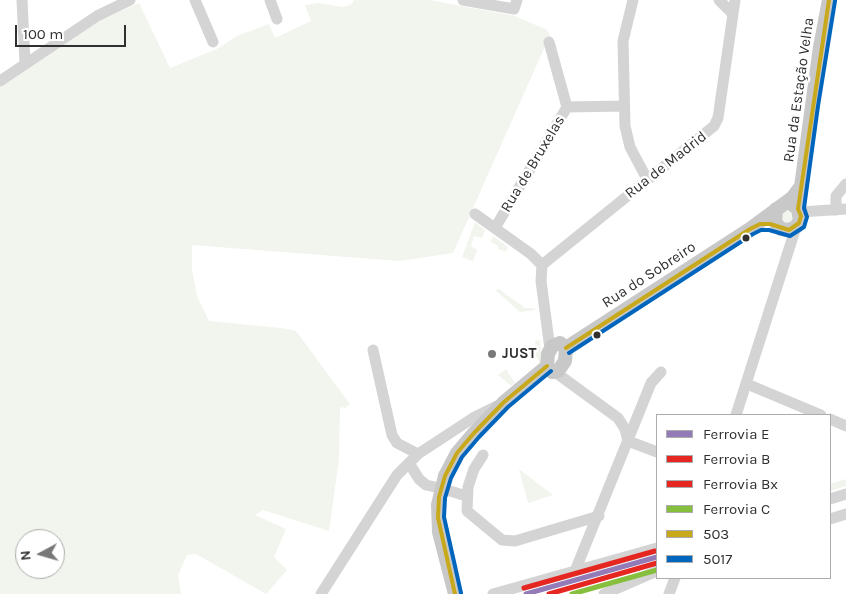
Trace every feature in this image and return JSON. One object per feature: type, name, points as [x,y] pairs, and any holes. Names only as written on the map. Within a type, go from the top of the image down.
[{"type":"main road","name":"Rua da Estação Velha","points":[[798,218],[820,47],[829,0]]},
{"type":"main road","name":"Rua da Estação Velha","points":[[779,206],[795,195],[802,185]]},
{"type":"main road","points":[[791,204],[798,218],[789,230],[779,227],[774,218],[779,206],[791,204]]},
{"type":"main road","name":"Rua do Sobreiro","points":[[750,229],[779,206]]},
{"type":"main road","name":"Rua do Sobreiro","points":[[559,347],[750,229],[760,224],[779,227]]},
{"type":"main road","points":[[455,594],[439,532],[438,505],[445,476],[477,422],[504,402],[558,371],[559,347]]},
{"type":"street","points":[[22,0],[25,63]]},
{"type":"street","points":[[0,82],[112,4],[130,0]]},
{"type":"street","points":[[195,0],[213,42]]},
{"type":"street","points":[[270,0],[278,19]]},
{"type":"street","points":[[463,0],[514,10],[517,0]]},
{"type":"street","points":[[633,0],[623,41],[624,126],[630,147],[647,180]]},
{"type":"street","points":[[719,0],[733,14]]},
{"type":"street","name":"Rua de Madrid","points":[[542,266],[708,132],[718,118],[735,0]]},
{"type":"street","name":"Rua de Bruxelas","points":[[495,228],[567,107],[549,42]]},
{"type":"street","points":[[567,107],[623,106]]},
{"type":"street","points":[[798,218],[841,209],[836,196],[846,184]]},
{"type":"street","points":[[475,214],[531,254],[542,266],[543,301],[548,328],[559,347]]},
{"type":"street","name":"Rua da Estação Velha","points":[[736,414],[798,218]]},
{"type":"street","points":[[779,227],[789,250]]},
{"type":"street","points":[[373,350],[394,440],[418,454]]},
{"type":"street","points":[[558,371],[618,418],[626,429],[628,441]]},
{"type":"street","points":[[575,571],[586,550],[651,383],[660,372]]},
{"type":"street","points":[[747,384],[819,414]]},
{"type":"street","points":[[618,418],[629,414],[638,417]]},
{"type":"street","points":[[831,419],[846,426]]},
{"type":"street","points":[[321,594],[397,475],[418,454],[477,422]]},
{"type":"street","points":[[628,441],[656,452]]},
{"type":"street","points":[[483,455],[474,470],[466,496],[469,514],[506,541],[515,541],[599,516]]},
{"type":"street","points":[[409,463],[419,479],[435,487]]},
{"type":"street","points":[[447,490],[466,496]]},
{"type":"street","points":[[831,499],[846,494]]},
{"type":"street","points":[[831,518],[846,514]]},
{"type":"street","points":[[493,594],[656,548]]},
{"type":"street","points":[[586,550],[589,558],[596,565]]},
{"type":"street","points":[[604,594],[656,572]]},
{"type":"street","points":[[668,594],[674,579]]},
{"type":"shaded area","points":[[354,0],[429,0],[515,16],[547,30],[550,35],[453,253],[399,261],[192,245],[192,269],[197,296],[209,321],[296,331],[350,404],[345,408],[340,407],[339,459],[329,531],[263,510],[255,515],[286,529],[274,557],[287,570],[266,594],[196,554],[187,555],[178,575],[181,594],[0,594],[0,87],[48,52],[101,20],[139,3],[170,68],[217,49],[237,36],[269,24],[275,38],[311,21],[305,5],[319,3],[342,7],[351,5]]},
{"type":"shaded area","points":[[788,210],[792,212],[795,218],[788,227],[778,216]]},
{"type":"shaded area","points":[[475,222],[485,230],[482,238],[474,236],[471,246],[477,250],[473,261],[462,257]]},
{"type":"shaded area","points":[[493,236],[508,247],[506,252],[498,249],[498,246],[491,242]]},
{"type":"shaded area","points":[[499,289],[525,308],[535,308],[535,310],[520,312],[495,290]]},
{"type":"shaded area","points":[[540,340],[540,363],[533,351],[536,349],[535,341]]},
{"type":"shaded area","points":[[506,369],[515,383],[511,386],[498,375]]},
{"type":"shaded area","points":[[519,469],[553,495],[528,503]]},
{"type":"shaded area","points":[[846,479],[846,486],[831,491],[831,484]]},
{"type":"rail line","name":"Bx","points":[[524,588],[655,551]]},
{"type":"rail line","name":"E","points":[[526,594],[656,557]]},
{"type":"rail line","name":"B","points":[[549,594],[656,563]]},
{"type":"rail line","name":"C","points":[[572,594],[656,570]]},
{"type":"transit line","name":"503","points":[[566,348],[750,229],[760,224],[770,224],[789,230],[799,223],[801,216],[798,209],[829,0]]},
{"type":"transit line","name":"5017","points":[[569,353],[753,234],[761,230],[769,230],[790,236],[804,227],[807,217],[804,208],[835,1]]},
{"type":"transit line","name":"503","points":[[455,594],[438,518],[439,497],[445,476],[457,453],[474,433],[504,402],[547,366]]},
{"type":"transit line","name":"5017","points":[[461,593],[444,517],[445,498],[451,478],[462,457],[479,437],[508,407],[551,371]]},
{"type":"place","name":"JUST","points":[[492,354]]}]
